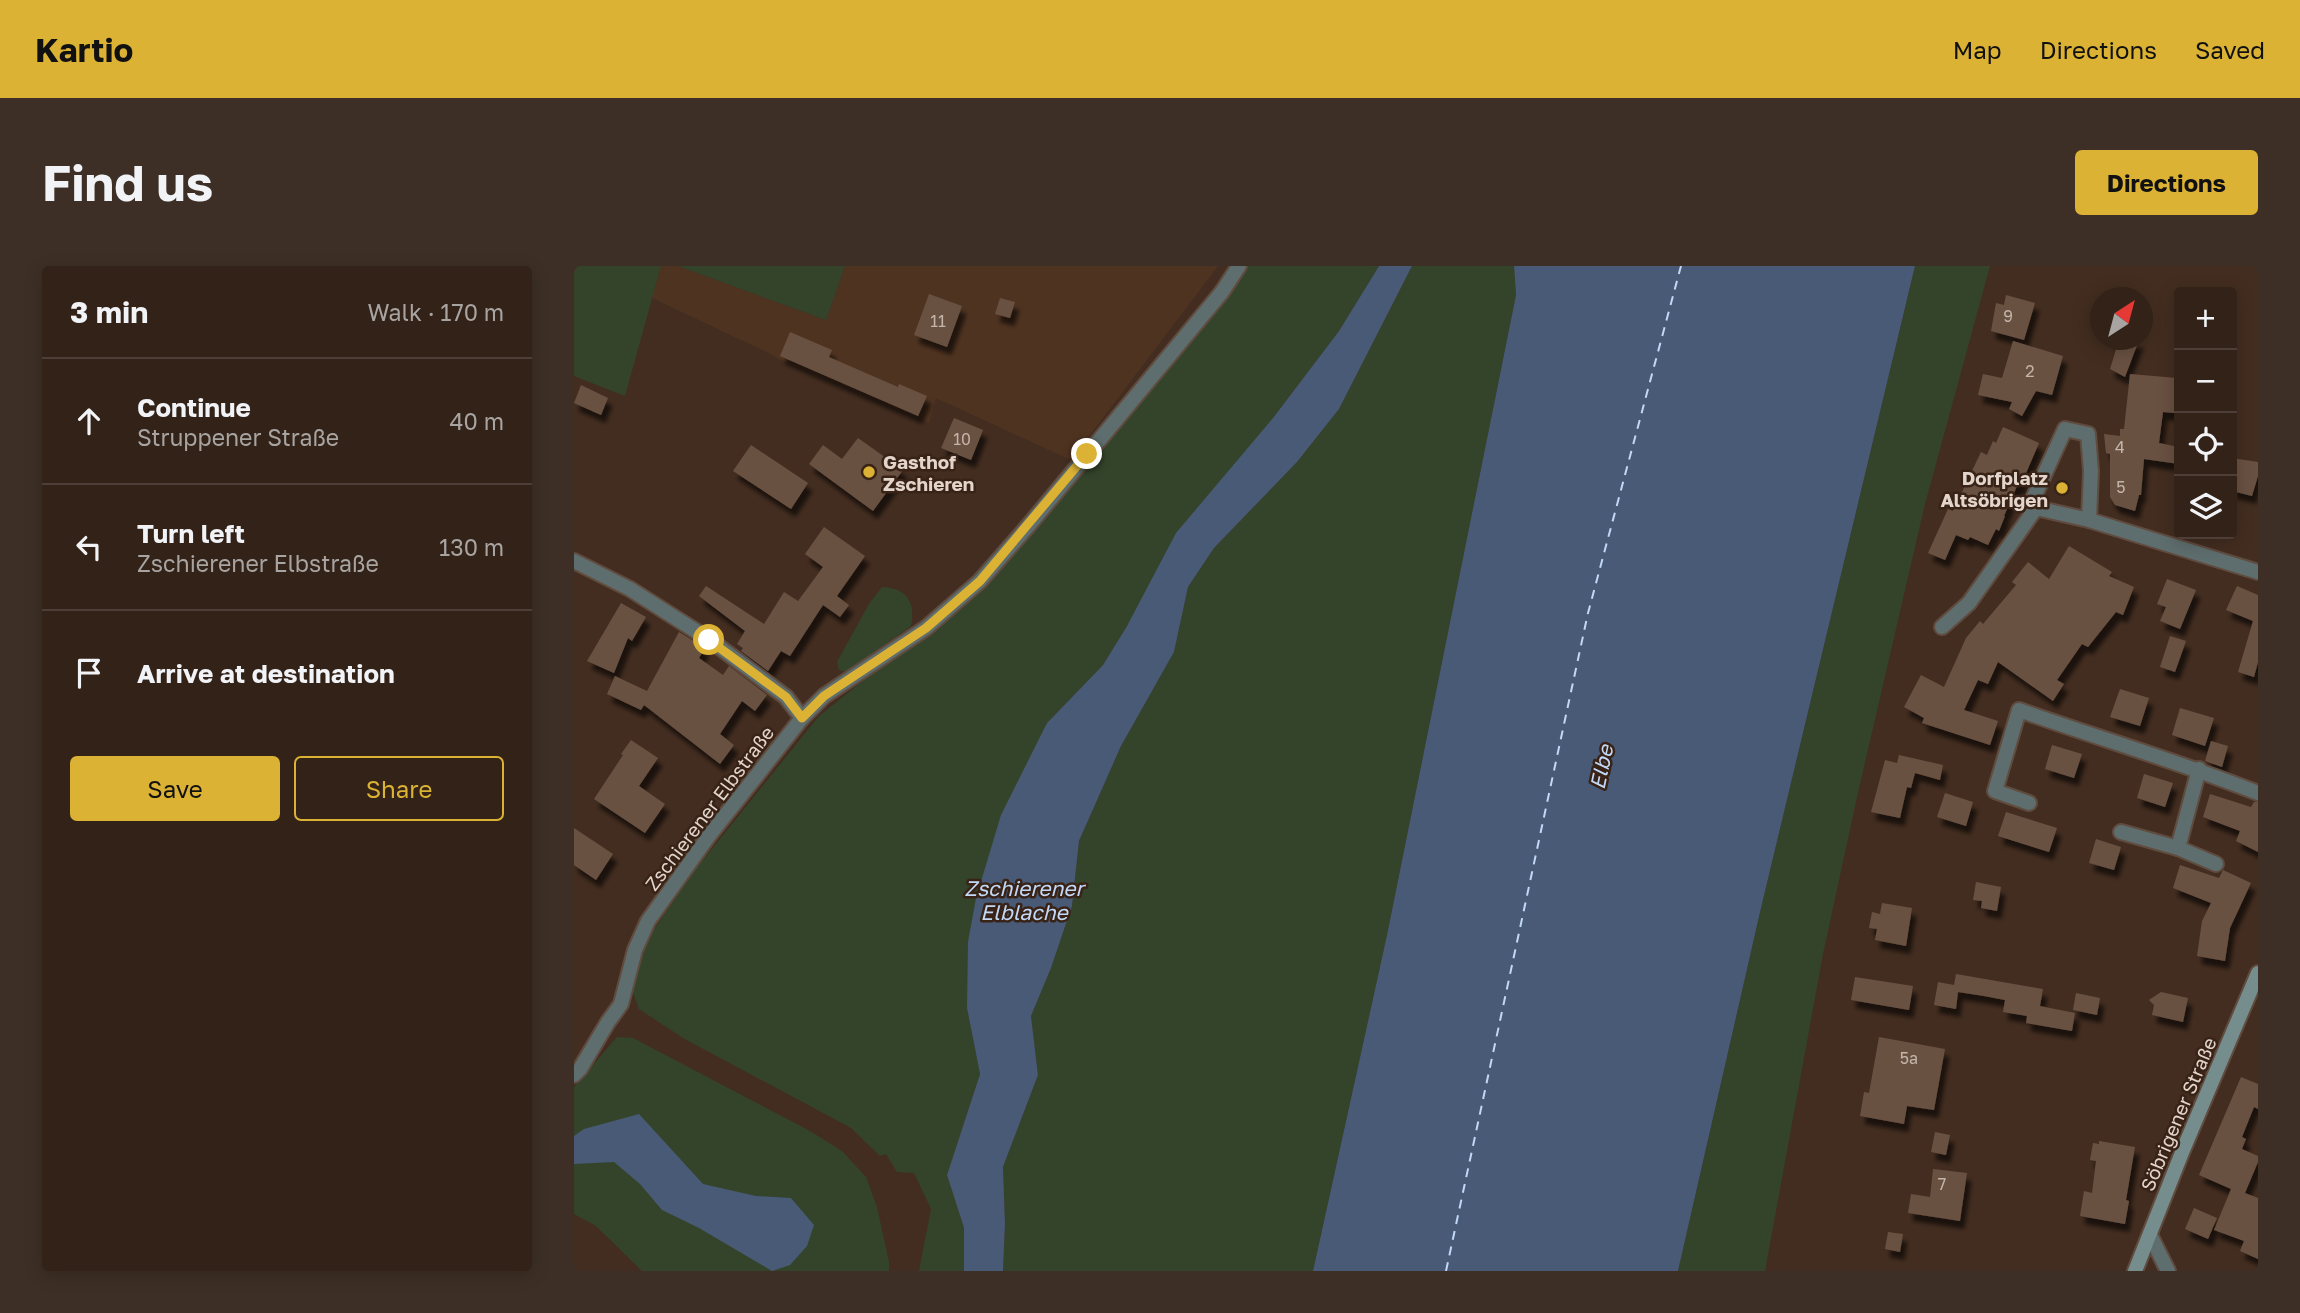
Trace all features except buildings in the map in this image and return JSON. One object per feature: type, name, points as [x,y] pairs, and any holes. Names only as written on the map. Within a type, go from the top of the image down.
[{"type":"street","name":"Zschierener Elbstraße","points":[[574,1075],[621,1004],[635,950],[648,921],[708,837],[802,718],[824,696],[926,628],[980,581],[1222,292],[1239,266]]},
{"type":"street","points":[[2036,508],[2033,499],[2066,429],[2088,434],[2091,471],[2089,520]]},
{"type":"street","points":[[2036,508],[2089,520],[2258,572]]},
{"type":"street","points":[[1942,627],[1969,603],[2036,508]]},
{"type":"street","points":[[574,561],[630,589],[709,640],[786,697],[802,718]]},
{"type":"street","points":[[2029,803],[1995,791],[2019,710],[2105,741],[2199,769],[2258,793]]},
{"type":"street","points":[[2178,848],[2199,769]]},
{"type":"street","points":[[2121,832],[2178,848],[2216,864]]},
{"type":"street","name":"Söbrigener Straße","points":[[2135,1271],[2258,973]]},
{"type":"street","points":[[2150,1235],[2168,1271]]},
{"type":"shaded area","points":[[661,266],[678,266],[826,320],[845,266],[1218,266],[1071,460],[936,398],[929,423],[777,358],[652,298]]},
{"type":"green space","points":[[574,266],[661,266],[625,396],[574,376]]},
{"type":"green space","points":[[678,266],[845,266],[826,320]]},
{"type":"green space","points":[[1245,266],[1379,266],[1339,331],[1273,418],[1127,626],[1103,665],[1047,723],[967,1008],[980,1074],[947,1175],[964,1228],[964,1271],[919,1271],[931,1209],[914,1173],[897,1172],[886,1154],[880,1156],[851,1128],[683,1038],[639,1009],[632,990],[644,944],[694,871],[819,716],[884,664],[963,608],[1082,472]]},
{"type":"green space","points":[[1412,266],[1514,266],[1516,295],[1387,935],[1313,1271],[1003,1271],[1003,1167],[1038,1075],[1031,1016],[1072,906],[1079,841],[1121,746],[1174,652],[1188,587],[1214,548],[1297,462],[1339,409]]},
{"type":"green space","points":[[1915,266],[1990,266],[1925,504],[1857,797],[1823,954],[1765,1271],[1678,1271],[1761,908]]},
{"type":"green space","points":[[882,587],[898,590],[908,598],[912,610],[911,626],[846,672],[839,670],[837,662],[869,604]]},
{"type":"green space","points":[[617,1037],[633,1038],[810,1131],[842,1151],[866,1177],[877,1207],[889,1271],[642,1271],[596,1226],[574,1214],[574,1087]]},
{"type":"water","name":"Zschierener Elblache","points":[[1379,266],[1412,266],[1339,409],[1297,462],[1214,548],[1188,587],[1174,652],[1121,746],[1079,841],[1072,906],[1031,1016],[1038,1075],[1003,1167],[1003,1271],[964,1271],[964,1228],[947,1175],[980,1074],[967,1008],[968,942],[976,898],[1001,815],[1047,723],[1103,665],[1127,626],[1176,533],[1273,418],[1339,331]]},
{"type":"water","name":"Elbe","points":[[1514,266],[1915,266],[1761,908],[1678,1271],[1313,1271],[1387,935],[1516,295]]},
{"type":"water","points":[[639,1114],[703,1184],[756,1196],[791,1198],[814,1225],[807,1246],[790,1265],[772,1271],[699,1228],[662,1210],[640,1184],[614,1162],[574,1164],[574,1136],[584,1129]]},
{"type":"ferry route","points":[[1446,1271],[1588,613],[1681,266]]},
{"type":"place","name":"Gasthof Zschieren","points":[[869,472]]},
{"type":"place","name":"Dorfplatz Altsöbrigen","points":[[2062,488]]},
{"type":"route","points":[[709,640],[786,697],[802,718],[824,696],[926,628],[980,581],[1087,454]]}]
